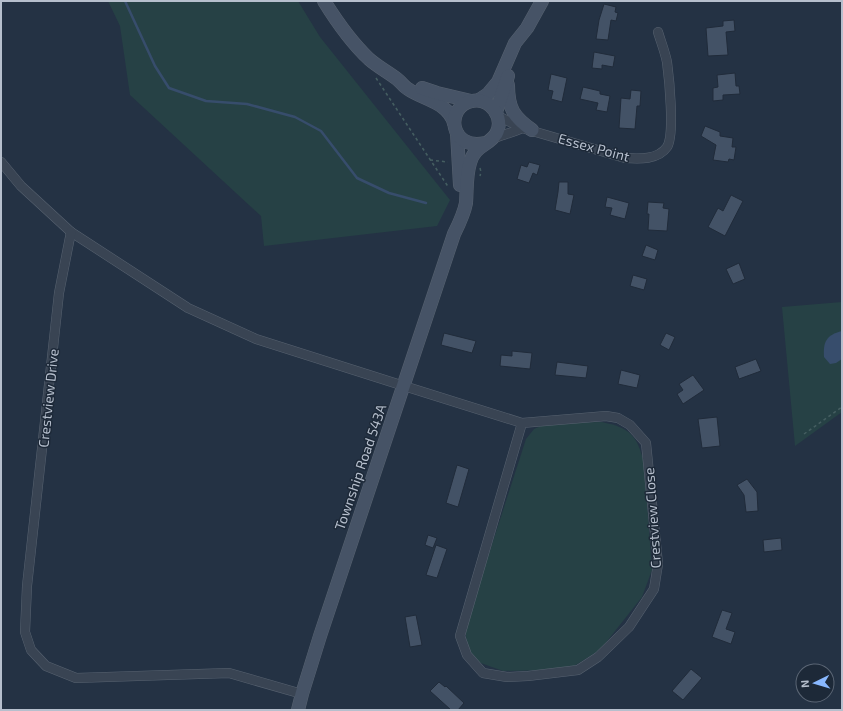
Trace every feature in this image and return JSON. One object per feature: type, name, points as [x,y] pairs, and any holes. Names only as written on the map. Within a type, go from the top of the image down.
[{"type":"main road","points":[[324,1],[353,42],[370,60],[398,79],[407,88],[436,102],[444,108],[452,116],[456,128],[464,141],[470,144],[478,145],[488,142]]},
{"type":"main road","name":"Township Road 543A","points":[[454,234],[459,202],[460,178],[455,115],[464,104],[475,101],[488,94],[494,88],[515,43],[527,28],[542,1]]},
{"type":"main road","name":"Township Road 543A","points":[[298,710],[320,636],[454,234],[464,211],[466,203],[467,173],[472,156],[496,134],[498,127],[497,114],[508,77],[527,28]]},
{"type":"main road","points":[[508,77],[508,92],[512,112],[527,129]]},
{"type":"main road","points":[[398,79],[437,93],[486,102],[492,106],[497,114]]},
{"type":"street","name":"Essex Point","points":[[497,114],[527,129],[625,158],[639,159],[656,156],[667,147],[670,139],[671,110],[666,61],[658,32]]},
{"type":"street","points":[[488,142],[498,136],[527,129]]},
{"type":"street","points":[[1,162],[21,186],[72,232],[188,308],[256,338],[404,386]]},
{"type":"street","points":[[1,174],[21,186]]},
{"type":"street","name":"Crestview Drive","points":[[72,232],[59,293],[27,586],[25,632],[31,650],[46,666],[76,678],[229,673],[302,694]]},
{"type":"street","name":"Crestview Close","points":[[404,386],[522,423],[594,416],[618,418],[630,425],[646,443],[658,564],[654,589],[629,627],[598,657],[578,670],[507,677],[483,673],[467,655],[460,636],[522,423]]},
{"type":"path","points":[[372,72],[459,202]]},
{"type":"path","points":[[430,160],[448,162]]},
{"type":"path","points":[[804,434],[842,407]]},
{"type":"green space","points":[[108,1],[298,1],[320,37],[450,200],[437,226],[264,246],[261,216],[130,95],[120,26]]},
{"type":"green space","points":[[842,302],[842,412],[795,446],[782,307]]},
{"type":"green space","points":[[602,422],[612,424],[626,430],[631,434],[635,439],[644,463],[652,570],[642,597],[600,650],[574,666],[550,670],[503,671],[478,662],[468,651],[466,625],[526,439],[534,429],[548,423]]},
{"type":"water","points":[[842,331],[842,359],[836,363],[830,364],[824,357],[825,343],[829,337]]},
{"type":"building","points":[[604,4],[616,7],[615,12],[618,13],[616,21],[611,20],[608,40],[596,39],[599,20]]},
{"type":"building","points":[[734,20],[735,31],[726,32],[728,55],[708,56],[706,28],[723,26],[723,21]]},
{"type":"building","points":[[594,52],[615,56],[613,67],[602,65],[602,69],[592,68]]},
{"type":"building","points":[[735,73],[736,86],[739,86],[740,94],[723,95],[723,100],[713,101],[713,88],[718,87],[717,75]]},
{"type":"building","points":[[551,74],[567,78],[562,102],[551,99],[553,91],[548,90]]},
{"type":"building","points":[[583,87],[600,91],[600,94],[610,96],[607,112],[596,110],[598,103],[580,99]]},
{"type":"building","points":[[631,90],[641,91],[640,106],[637,106],[635,129],[619,128],[621,98],[630,99]]},
{"type":"building","points":[[705,126],[720,132],[720,136],[733,138],[732,147],[736,147],[734,160],[729,159],[728,162],[713,160],[716,145],[701,136]]},
{"type":"building","points":[[529,162],[540,165],[537,175],[533,173],[529,183],[517,179],[521,165],[527,167]]},
{"type":"building","points":[[559,182],[568,182],[568,194],[574,195],[570,214],[555,210]]},
{"type":"building","points":[[731,195],[743,201],[725,236],[708,227],[718,208],[723,211]]},
{"type":"building","points":[[607,197],[629,203],[625,219],[610,215],[612,208],[605,207]]},
{"type":"building","points":[[648,202],[664,203],[663,208],[669,209],[667,231],[648,230]]},
{"type":"building","points":[[646,245],[658,250],[655,260],[642,256]]},
{"type":"building","points":[[739,263],[745,279],[733,284],[726,269]]},
{"type":"building","points":[[633,275],[647,279],[644,290],[630,286]]},
{"type":"building","points":[[444,333],[476,341],[472,353],[441,345]]},
{"type":"building","points":[[666,333],[675,337],[669,350],[660,345]]},
{"type":"building","points":[[512,351],[532,353],[530,369],[500,366],[501,355],[512,356]]},
{"type":"building","points":[[756,359],[761,371],[739,379],[735,367]]},
{"type":"building","points":[[557,362],[588,366],[586,378],[555,375]]},
{"type":"building","points":[[621,370],[640,375],[637,388],[618,384]]},
{"type":"building","points":[[693,375],[704,390],[683,404],[677,394],[683,390],[679,384]]},
{"type":"building","points":[[717,417],[720,446],[702,448],[698,419]]},
{"type":"building","points":[[457,465],[469,469],[458,507],[446,503]]},
{"type":"building","points":[[747,479],[757,492],[758,511],[746,512],[744,495],[737,485]]},
{"type":"building","points":[[428,535],[437,538],[433,548],[425,545]]},
{"type":"building","points":[[781,538],[782,550],[764,552],[763,540]]},
{"type":"building","points":[[436,545],[447,549],[437,578],[426,575]]},
{"type":"building","points":[[722,610],[732,613],[726,629],[735,632],[731,644],[712,637]]},
{"type":"building","points":[[416,615],[422,645],[410,647],[405,617]]},
{"type":"building","points":[[691,669],[702,678],[683,700],[672,691]]},
{"type":"building","points":[[439,682],[445,687],[446,686],[464,703],[458,710],[451,710],[430,691]]},
{"type":"waterway","points":[[125,1],[155,66],[169,88],[206,101],[247,104],[295,117],[321,131],[357,178],[389,193],[426,203]]}]
